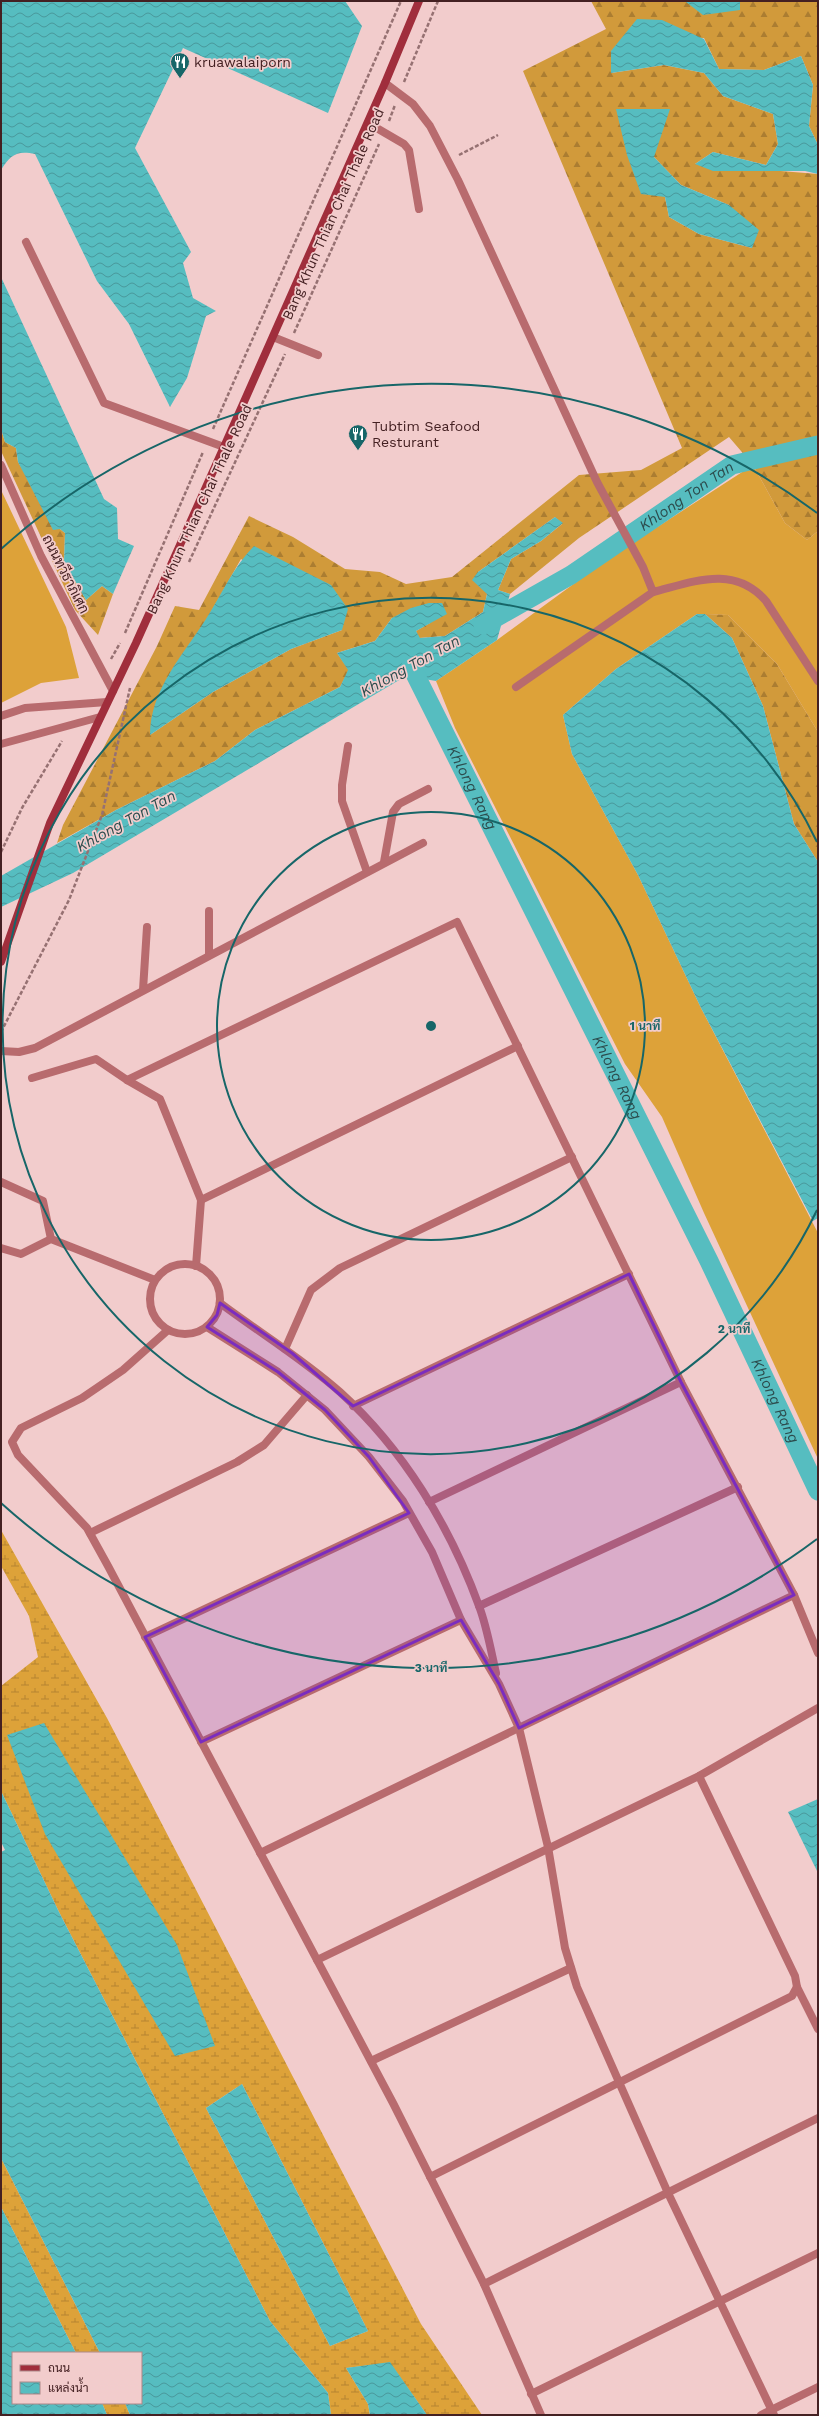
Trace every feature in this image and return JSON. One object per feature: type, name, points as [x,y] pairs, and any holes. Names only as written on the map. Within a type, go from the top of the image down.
[{"type":"main road","name":"Bang Khun Thian Chai Thale Road","points":[[1,962],[50,823],[108,702],[224,447],[368,122],[419,1]]},
{"type":"street","points":[[385,83],[413,104],[430,126],[448,161],[597,482],[642,567],[653,592]]},
{"type":"street","points":[[368,122],[404,144],[409,150],[419,209]]},
{"type":"street","points":[[26,242],[104,403],[224,447]]},
{"type":"street","points":[[273,337],[318,355]]},
{"type":"street","name":"ถนนทวีธาภิเศก","points":[[1,466],[41,556],[113,691]]},
{"type":"street","points":[[516,687],[653,592],[711,578],[735,580],[756,589],[766,601],[818,681]]},
{"type":"street","points":[[1,716],[25,708],[108,702]]},
{"type":"street","points":[[1,744],[100,717]]},
{"type":"street","points":[[348,746],[342,785],[342,801],[367,872]]},
{"type":"street","points":[[384,862],[392,812],[399,804],[428,789]]},
{"type":"street","points":[[1,1051],[20,1052],[35,1048],[209,954],[384,862],[424,843]]},
{"type":"street","points":[[209,911],[209,954]]},
{"type":"street","points":[[127,1080],[457,922],[681,1382],[794,1595],[818,1653]]},
{"type":"street","points":[[143,990],[147,927]]},
{"type":"street","points":[[201,1200],[518,1046]]},
{"type":"street","points":[[32,1078],[96,1058],[127,1080],[160,1099],[201,1200],[196,1266]]},
{"type":"street","points":[[285,1349],[311,1290],[340,1268],[572,1157]]},
{"type":"street","points":[[1,1182],[43,1201],[51,1239]]},
{"type":"street","points":[[1,1248],[21,1254],[51,1239],[155,1280]]},
{"type":"street","points":[[184,1264],[196,1266],[207,1271],[215,1280],[220,1291],[220,1303],[217,1315],[207,1326],[190,1334],[178,1334],[168,1330],[159,1323],[152,1313],[150,1296],[155,1280],[163,1272],[173,1266],[184,1264]]},
{"type":"street","points":[[353,1406],[629,1274]]},
{"type":"street","points":[[220,1303],[285,1349],[340,1392],[385,1440],[420,1486],[450,1538],[479,1606],[499,1684]]},
{"type":"street","points":[[207,1326],[278,1372],[325,1410],[369,1457],[409,1513],[432,1552],[461,1620],[499,1684],[519,1728],[548,1847],[565,1948],[577,1987],[668,2193],[773,2413]]},
{"type":"street","points":[[168,1330],[123,1370],[82,1398],[21,1428],[12,1442],[18,1456],[90,1533],[371,2061],[484,2284],[530,2394],[541,2415]]},
{"type":"street","points":[[429,1502],[681,1382]]},
{"type":"street","points":[[90,1533],[236,1462],[264,1445],[307,1395]]},
{"type":"street","points":[[479,1606],[738,1487]]},
{"type":"street","points":[[145,1637],[409,1513]]},
{"type":"street","points":[[260,1853],[794,1595]]},
{"type":"street","points":[[201,1742],[461,1620]]},
{"type":"street","points":[[317,1960],[548,1847],[699,1776],[818,1708]]},
{"type":"street","points":[[699,1776],[795,1976],[797,1987],[818,2028]]},
{"type":"street","points":[[371,2061],[571,1968]]},
{"type":"street","points":[[430,2177],[792,1996],[797,1987]]},
{"type":"street","points":[[484,2284],[818,2118]]},
{"type":"street","points":[[530,2394],[720,2303],[818,2253]]},
{"type":"street","points":[[761,2415],[773,2413],[818,2387]]},
{"type":"path","name":"Bang Khun Thian Chai Thale Road","points":[[122,640],[208,440],[401,1]]},
{"type":"path","name":"Bang Khun Thian Chai Thale Road","points":[[186,567],[364,182],[438,1]]},
{"type":"path","points":[[448,161],[498,135]]},
{"type":"path","points":[[1,1032],[69,900],[102,815],[133,682]]},
{"type":"path","points":[[1,852],[22,808],[53,757]]},
{"type":"highlighted area","points":[[629,1274],[681,1382],[794,1595],[519,1728],[499,1684],[461,1620],[201,1742],[145,1637],[409,1513],[369,1457],[325,1410],[278,1372],[207,1327],[217,1315],[220,1303],[292,1353],[353,1406]]},
{"type":"green space","points":[[591,1],[688,1],[740,10],[740,1],[818,1],[818,145],[809,126],[813,85],[801,56],[764,70],[719,69],[704,38],[611,51],[611,73],[664,65],[704,73],[723,96],[773,114],[778,144],[766,165],[713,152],[695,164],[818,174],[818,531],[807,540],[785,523],[753,465],[729,437],[579,538],[510,594],[498,590],[511,559],[541,541],[562,524],[555,517],[478,572],[487,594],[483,612],[445,636],[419,638],[416,631],[430,623],[392,618],[375,641],[337,653],[349,670],[340,687],[255,730],[215,761],[116,810],[57,843],[63,825],[157,646],[175,606],[199,610],[249,516],[293,537],[345,569],[380,572],[406,584],[452,577],[579,475],[641,470],[682,448],[523,71],[606,29]],"holes":[[[617,109],[654,157],[681,185],[729,205],[752,248],[699,234],[669,217],[665,197]],[[241,559],[342,630],[291,649],[213,692],[150,735],[207,619]]]},
{"type":"green space","points":[[1,429],[5,442],[16,448],[18,462],[60,529],[65,533],[64,562],[86,600],[102,586],[113,594],[98,635],[75,610],[1,451]]},
{"type":"green space","points":[[753,465],[785,523],[807,540],[818,531],[818,732],[777,664],[728,615],[697,614],[616,669],[563,715],[572,754],[638,875],[701,1008],[818,1233],[818,1459],[704,1213],[662,1117],[625,1064],[455,728],[436,681],[497,640],[605,561]]},
{"type":"green space","points":[[1,490],[66,627],[79,678],[41,683],[1,703]]},
{"type":"green space","points":[[705,614],[728,615],[777,664],[818,732],[818,862],[794,824],[763,706],[732,638]]},
{"type":"green space","points":[[1,1530],[107,1718],[421,2324],[482,2415],[427,2415],[390,2363],[346,2368],[368,2404],[370,2415],[331,2415],[328,2393],[270,2321],[59,1912],[1,1791],[1,1686],[38,1657],[29,1616],[1,1566]],"holes":[[[242,2084],[368,2331],[330,2346],[206,2108]]]},
{"type":"green space","points":[[1,2158],[99,2352],[75,2352],[1,2207]]},
{"type":"green space","points":[[102,2404],[125,2404],[130,2415],[107,2415]]},
{"type":"water","points":[[1,1],[345,1],[362,26],[328,113],[183,48],[135,148],[191,252],[183,263],[193,298],[216,311],[206,316],[187,378],[170,407],[129,324],[97,281],[35,154],[19,153],[11,157],[1,170]]},
{"type":"water","points":[[740,1],[740,10],[703,15],[686,2]]},
{"type":"water","points":[[637,19],[662,20],[704,39],[719,69],[764,70],[801,56],[813,85],[809,126],[818,145],[818,174],[805,171],[713,171],[695,164],[713,152],[766,165],[778,144],[773,114],[723,96],[704,73],[664,65],[611,73],[611,51]]},
{"type":"water","points":[[616,109],[670,109],[654,157],[681,185],[729,205],[759,230],[752,248],[699,234],[669,217],[665,197],[641,194],[627,155]]},
{"type":"water","points":[[1,277],[104,499],[117,508],[118,539],[134,546],[113,594],[102,586],[86,600],[64,562],[65,533],[60,529],[53,530],[18,462],[16,448],[5,442],[1,429]]},
{"type":"water","points":[[555,517],[563,523],[541,541],[511,559],[498,590],[510,594],[497,640],[436,681],[406,676],[73,873],[1,907],[1,876],[116,810],[215,761],[255,730],[340,687],[348,670],[337,653],[375,641],[392,618],[411,608],[429,603],[442,603],[447,614],[416,631],[420,638],[445,636],[483,612],[487,594],[472,580],[478,572]]},
{"type":"water","points":[[254,546],[331,585],[348,609],[342,630],[291,649],[213,692],[150,735],[151,719],[162,688],[169,674],[206,619],[234,572]]},
{"type":"water","points":[[697,614],[705,614],[732,638],[763,706],[794,824],[818,862],[818,1218],[813,1221],[701,1008],[638,875],[572,754],[563,715],[616,669]]},
{"type":"water","points":[[44,1723],[177,1945],[215,2046],[175,2056],[45,1834],[7,1735]]},
{"type":"water","points":[[1,1791],[59,1912],[270,2321],[328,2393],[331,2415],[130,2415],[125,2404],[142,2404],[142,2352],[99,2352],[1,2158],[1,1852],[5,1850],[1,1842]]},
{"type":"water","points":[[818,1799],[818,1873],[788,1812]]},
{"type":"water","points":[[242,2084],[368,2331],[330,2346],[206,2108]]},
{"type":"water","points":[[1,2207],[75,2352],[12,2352],[12,2404],[102,2404],[107,2415],[1,2415]]},
{"type":"water","points":[[390,2362],[427,2415],[370,2415],[368,2404],[346,2368]]},
{"type":"waterway","name":"Khlong Ton Tan","points":[[483,625],[571,575],[732,465],[818,445]]},
{"type":"waterway","name":"Khlong Rang","points":[[411,666],[709,1261],[818,1491]]},
{"type":"place","name":"kruawalaiporn","points":[[180,79]]},
{"type":"place","name":"Tubtim Seafood Resturant","points":[[358,451]]}]
